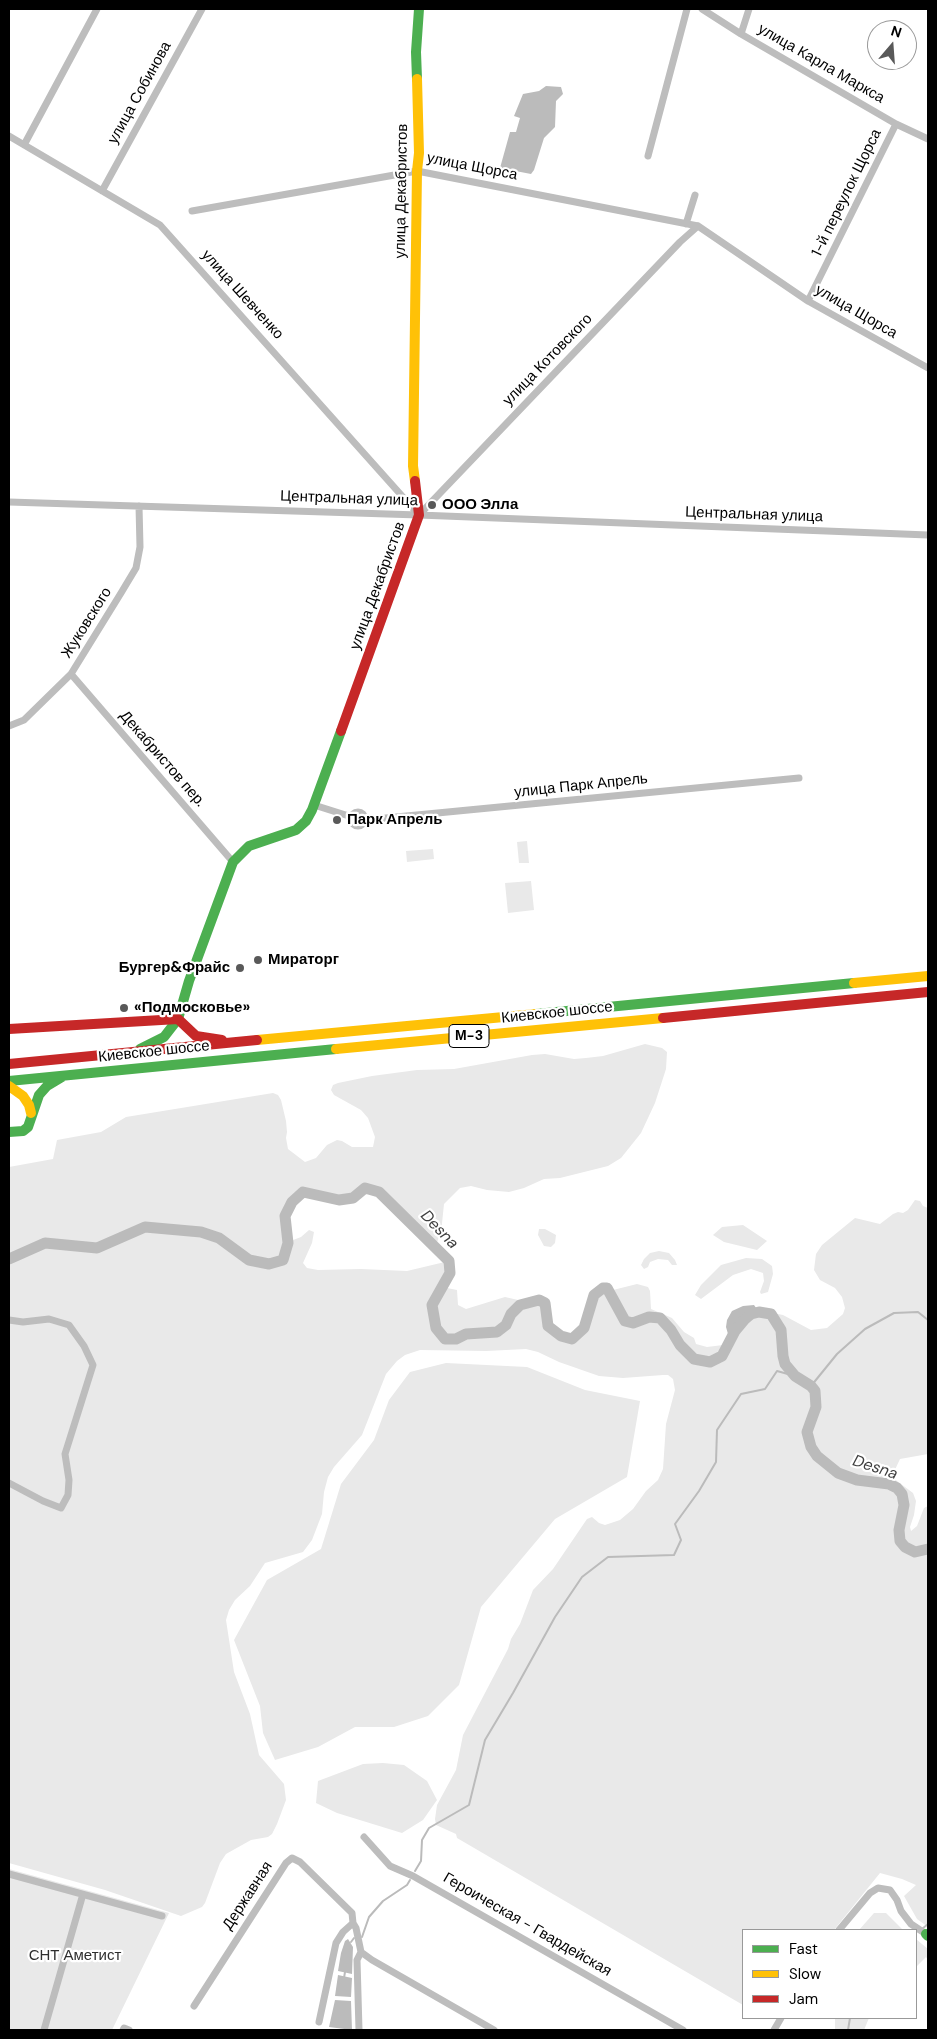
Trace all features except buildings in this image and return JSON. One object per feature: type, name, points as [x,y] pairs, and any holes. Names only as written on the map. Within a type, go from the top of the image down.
[{"type":"main road","name":"улица Декабристов","points":[[170,1031],[178,1019],[189,981],[233,862],[249,846],[291,832],[309,816],[419,515],[413,466],[417,170],[419,153],[416,52],[419,9]]},
{"type":"main road","name":"Киевское шоссе","points":[[9,1064],[928,976]]},
{"type":"main road","name":"Киевское шоссе","points":[[9,1081],[928,992]]},
{"type":"main road","points":[[130,1053],[159,1041],[170,1031],[170,1022],[164,1019]]},
{"type":"main road","points":[[9,1029],[178,1019],[196,1036],[236,1041]]},
{"type":"main road","points":[[9,1132],[26,1129],[30,1122],[35,1102],[42,1090],[65,1075]]},
{"type":"main road","points":[[9,1086],[23,1096],[32,1114]]},
{"type":"street","points":[[24,145],[96,9]]},
{"type":"street","name":"улица Собинова","points":[[102,191],[202,9]]},
{"type":"street","points":[[648,156],[687,9]]},
{"type":"street","name":"улица Карла Маркса","points":[[702,9],[741,34],[896,124],[928,139]]},
{"type":"street","points":[[741,34],[749,9]]},
{"type":"street","name":"1-й переулок Щорса","points":[[808,301],[896,124]]},
{"type":"street","name":"улица Шевченко","points":[[9,136],[160,225],[419,515]]},
{"type":"street","name":"улица Щорса","points":[[192,211],[417,170],[698,226],[808,301],[928,368]]},
{"type":"street","points":[[686,224],[695,194]]},
{"type":"street","name":"улица Котовского","points":[[419,515],[680,242],[698,226]]},
{"type":"street","name":"Центральная улица","points":[[9,502],[419,515],[928,535]]},
{"type":"street","name":"Жуковского","points":[[9,726],[24,720],[71,674],[136,568],[140,547],[139,506]]},
{"type":"street","name":"Декабристов пер.","points":[[71,674],[233,862]]},
{"type":"street","name":"улица Парк Апрель","points":[[314,805],[352,817],[353,824],[358,826],[362,825],[365,820],[799,778]]},
{"type":"street","points":[[9,1320],[23,1322],[49,1319],[69,1325],[84,1346],[93,1365],[65,1454],[69,1480],[68,1495],[61,1508],[9,1483]]},
{"type":"street","name":"Героическая - Гвардейская","points":[[364,1837],[390,1866],[413,1876],[682,2030]]},
{"type":"street","name":"Державная","points":[[194,2006],[286,1863],[292,1858],[300,1862],[352,1913],[361,1952]]},
{"type":"street","points":[[9,1874],[162,1916]]},
{"type":"street","points":[[841,1929],[870,1893],[878,1888],[890,1890],[898,1900],[901,1911],[911,1924],[927,1935]]},
{"type":"street","points":[[44,2030],[83,1894]]},
{"type":"street","points":[[319,2022],[336,1943],[343,1932],[353,1923]]},
{"type":"street","points":[[359,2030],[357,1960],[361,1952],[494,2030]]},
{"type":"street","points":[[774,2030],[780,2019]]},
{"type":"street","points":[[123,2030],[124,2028],[129,2030]]},
{"type":"green space","points":[[527,841],[529,863],[519,863],[517,842]]},
{"type":"green space","points":[[433,849],[434,859],[407,862],[406,851]]},
{"type":"green space","points":[[531,881],[534,910],[508,913],[505,883]]},
{"type":"green space","points":[[645,1044],[662,1048],[667,1052],[666,1069],[655,1103],[641,1133],[621,1158],[608,1166],[560,1178],[544,1179],[509,1192],[471,1186],[460,1188],[444,1204],[441,1233],[434,1249],[378,1192],[365,1188],[353,1198],[339,1200],[303,1192],[292,1202],[285,1216],[288,1242],[301,1237],[309,1230],[314,1232],[312,1243],[303,1263],[307,1268],[318,1270],[407,1271],[449,1261],[450,1273],[442,1287],[457,1290],[458,1305],[466,1309],[505,1297],[527,1302],[543,1301],[545,1303],[548,1326],[568,1339],[578,1335],[584,1328],[594,1295],[599,1290],[607,1288],[609,1291],[637,1284],[648,1287],[651,1309],[672,1318],[684,1332],[694,1338],[696,1344],[707,1347],[723,1345],[727,1349],[735,1331],[745,1319],[751,1314],[759,1312],[773,1316],[783,1315],[811,1330],[827,1328],[843,1314],[845,1308],[842,1297],[835,1288],[820,1280],[814,1270],[816,1254],[822,1245],[855,1218],[880,1224],[893,1214],[903,1213],[908,1210],[915,1200],[920,1201],[923,1206],[928,1208],[928,1454],[900,1459],[893,1478],[913,1493],[916,1501],[910,1527],[911,1531],[917,1526],[924,1508],[928,1506],[928,1927],[917,1919],[904,1896],[916,1885],[880,1873],[835,1929],[742,1929],[742,2004],[457,1838],[456,1834],[436,1825],[437,1805],[456,1770],[463,1735],[508,1649],[533,1590],[553,1569],[587,1519],[592,1517],[605,1525],[620,1520],[633,1509],[646,1491],[658,1480],[663,1469],[666,1424],[675,1390],[673,1379],[668,1375],[623,1378],[599,1376],[526,1349],[486,1351],[420,1350],[405,1355],[397,1361],[386,1374],[362,1435],[334,1467],[328,1477],[324,1492],[322,1514],[312,1540],[303,1552],[265,1563],[250,1586],[235,1600],[229,1610],[226,1620],[234,1672],[250,1714],[259,1755],[284,1784],[286,1800],[272,1834],[268,1837],[251,1840],[226,1854],[220,1863],[202,1907],[181,1916],[105,1890],[9,1863],[9,1167],[53,1159],[57,1140],[101,1132],[126,1117],[273,1093],[278,1095],[281,1100],[286,1121],[288,1149],[305,1162],[316,1158],[327,1145],[337,1140],[352,1147],[373,1147],[375,1137],[368,1118],[361,1110],[334,1095],[331,1090],[333,1085],[338,1083],[417,1070],[454,1069],[532,1055],[545,1054],[574,1059],[603,1056]]},
{"type":"green space","points":[[743,1225],[767,1241],[757,1250],[724,1242],[713,1235],[722,1227]]},
{"type":"green space","points":[[539,1229],[545,1229],[556,1235],[555,1243],[551,1247],[544,1246],[538,1235]]},
{"type":"green space","points":[[659,1251],[669,1253],[677,1265],[672,1265],[668,1260],[658,1259],[650,1262],[648,1267],[644,1269],[641,1265],[644,1259],[650,1253]]},
{"type":"green space","points":[[746,1258],[762,1259],[772,1266],[773,1274],[768,1292],[761,1294],[760,1292],[764,1281],[763,1273],[751,1269],[733,1275],[701,1299],[695,1295],[701,1285],[721,1265]]},
{"type":"green space","points":[[446,1363],[527,1367],[585,1390],[640,1401],[627,1477],[555,1519],[481,1607],[459,1685],[428,1716],[394,1727],[355,1727],[318,1747],[275,1760],[263,1733],[260,1706],[234,1640],[267,1580],[321,1549],[341,1484],[374,1440],[389,1400],[410,1372]]},
{"type":"green space","points":[[363,1764],[404,1765],[427,1781],[437,1800],[423,1820],[402,1833],[337,1813],[316,1803],[318,1781]]},
{"type":"green space","name":"СНТ Аметист","points":[[9,1869],[169,1913],[112,2030],[9,2030]]},
{"type":"green space","points":[[874,1913],[886,1913],[902,1929],[860,1929]]},
{"type":"green space","points":[[917,1940],[928,1949],[928,1960],[926,1957],[917,1966]]},
{"type":"green space","points":[[835,2019],[869,2019],[864,2030],[835,2030]]},
{"type":"shaded area","points":[[546,86],[561,87],[563,94],[556,101],[555,127],[544,138],[534,170],[531,174],[500,168],[510,132],[516,132],[520,118],[514,116],[523,94],[539,91]]},
{"type":"shaded area","points":[[754,1305],[759,1312],[751,1314],[745,1319],[732,1338],[728,1334],[726,1327],[727,1320],[732,1311],[743,1306]]},
{"type":"shaded area","points":[[348,1939],[353,1947],[352,1974],[338,1971],[341,1953],[345,1941]]},
{"type":"shaded area","points":[[338,1975],[352,1978],[351,1997],[335,1996]]},
{"type":"shaded area","points":[[335,2000],[351,2001],[352,2030],[329,2027]]},
{"type":"waterway","name":"Desna","points":[[9,1259],[45,1243],[97,1248],[145,1227],[201,1232],[219,1238],[249,1260],[269,1264],[283,1260],[288,1243],[285,1216],[292,1202],[303,1192],[339,1200],[353,1198],[365,1188],[379,1192],[449,1261],[450,1273],[432,1305],[436,1328],[445,1339],[456,1339],[466,1334],[497,1332],[506,1325],[511,1314],[520,1305],[539,1300],[545,1303],[548,1326],[561,1336],[572,1339],[584,1328],[594,1295],[603,1288],[607,1288],[625,1321],[633,1323],[649,1317],[660,1318],[671,1330],[680,1345],[694,1359],[710,1362],[722,1356],[735,1331],[751,1314],[759,1312],[771,1314],[781,1330],[785,1364],[795,1376],[811,1386],[815,1391],[816,1407],[807,1432],[811,1447],[817,1456],[838,1473],[857,1480],[889,1484],[897,1488],[902,1494],[904,1505],[899,1530],[900,1541],[905,1547],[915,1552],[928,1549]]},
{"type":"waterway","points":[[811,1386],[837,1354],[865,1329],[894,1313],[918,1312],[928,1320]]},
{"type":"waterway","points":[[415,1871],[421,1861],[422,1840],[429,1828],[469,1805],[485,1740],[555,1617],[582,1577],[608,1557],[674,1555],[681,1540],[675,1524],[699,1491],[716,1462],[717,1430],[741,1394],[765,1389],[777,1371],[795,1376]]},
{"type":"waterway","points":[[362,1937],[369,1917],[383,1901],[407,1885],[410,1880]]},
{"type":"waterway","points":[[922,1929],[928,1924]]},
{"type":"waterway","points":[[351,1942],[354,1938]]},
{"type":"waterway","points":[[344,1978],[345,1972]]},
{"type":"waterway","points":[[848,2030],[850,2019]]},
{"type":"traffic: fast","points":[[417,79],[416,52],[419,9]]},
{"type":"traffic: fast","points":[[140,1049],[164,1037],[178,1019],[189,981],[233,862],[249,846],[296,830],[306,821],[312,810],[341,731]]},
{"type":"traffic: fast","points":[[536,1014],[854,983]]},
{"type":"traffic: fast","points":[[9,1081],[336,1049]]},
{"type":"traffic: fast","points":[[9,1132],[23,1131],[28,1127],[39,1095],[47,1086],[62,1077]]},
{"type":"traffic: slow","points":[[415,481],[413,466],[417,171],[419,153],[417,79]]},
{"type":"traffic: slow","points":[[854,983],[928,976]]},
{"type":"traffic: slow","points":[[257,1040],[536,1014]]},
{"type":"traffic: slow","points":[[336,1049],[663,1018]]},
{"type":"traffic: slow","points":[[9,1086],[23,1096],[29,1105],[31,1113]]},
{"type":"traffic: jam","points":[[341,731],[419,515],[415,481]]},
{"type":"traffic: jam","points":[[663,1018],[928,992]]},
{"type":"traffic: jam","points":[[178,1019],[196,1036],[222,1040]]},
{"type":"traffic: jam","points":[[9,1029],[178,1019]]},
{"type":"traffic: jam","points":[[9,1064],[257,1040]]},
{"type":"place","name":"ООО Элла","points":[[432,505]]},
{"type":"place","name":"Парк Апрель","points":[[337,820]]},
{"type":"place","name":"Мираторг","points":[[258,960]]},
{"type":"place","name":"Бургер&Фрайс","points":[[240,968]]},
{"type":"place","name":"«Подмосковье»","points":[[124,1008]]}]
